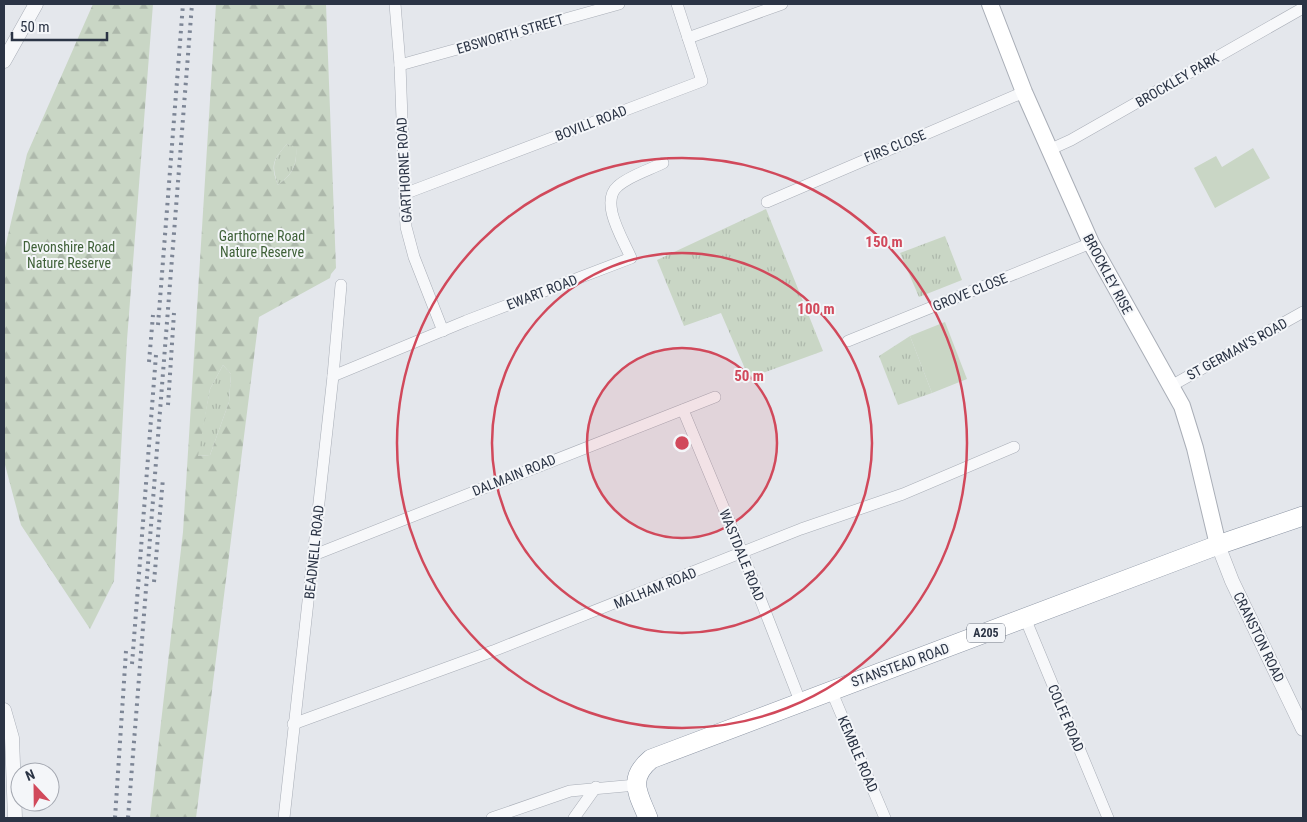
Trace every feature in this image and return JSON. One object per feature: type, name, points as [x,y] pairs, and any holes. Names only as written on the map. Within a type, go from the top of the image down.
[{"type":"highway","name":"STANSTEAD ROAD","points":[[638,776],[651,759],[800,701],[1218,545],[1303,516]]},
{"type":"highway","points":[[638,776],[648,818]]},
{"type":"main road","name":"BROCKLEY RISE","points":[[990,4],[1024,92],[1091,242],[1171,386],[1189,426],[1218,545]]},
{"type":"street","points":[[4,61],[36,4]]},
{"type":"street","name":"GARTHORNE ROAD","points":[[395,4],[400,65],[406,227],[414,257],[443,331]]},
{"type":"street","name":"EBSWORTH STREET","points":[[400,65],[620,4]]},
{"type":"street","name":"BOVILL ROAD","points":[[404,194],[702,81],[677,4]]},
{"type":"street","points":[[688,38],[782,4]]},
{"type":"street","name":"BROCKLEY PARK","points":[[1049,150],[1071,140],[1303,8]]},
{"type":"street","name":"FIRS CLOSE","points":[[766,202],[1024,92]]},
{"type":"street","name":"EWART ROAD","points":[[333,376],[631,258],[610,207],[610,195],[618,185],[663,162]]},
{"type":"street","name":"GROVE CLOSE","points":[[848,341],[1091,242]]},
{"type":"street","name":"BEADNELL ROAD","points":[[284,818],[293,724],[314,555],[341,285]]},
{"type":"street","name":"ST GERMAN'S ROAD","points":[[1171,386],[1303,312]]},
{"type":"street","name":"DALMAIN ROAD","points":[[314,555],[715,397]]},
{"type":"street","name":"WASTDALE ROAD","points":[[683,410],[742,552],[800,701]]},
{"type":"street","name":"MALHAM ROAD","points":[[293,724],[494,651],[852,509],[903,494],[1014,447]]},
{"type":"street","name":"CRANSTON ROAD","points":[[1218,545],[1232,581],[1303,729]]},
{"type":"street","name":"COLFE ROAD","points":[[1025,618],[1108,818]]},
{"type":"street","name":"KEMBLE ROAD","points":[[831,690],[885,818]]},
{"type":"street","points":[[4,710],[12,738],[15,818]]},
{"type":"street","name":"STANSTEAD ROAD","points":[[492,818],[570,791],[596,787],[638,776]]},
{"type":"street","points":[[574,818],[596,787]]},
{"type":"green space","name":"Devonshire Road Nature Reserve","points":[[93,4],[153,4],[127,340],[114,581],[90,629],[21,525],[4,461],[4,252],[27,154]]},
{"type":"green space","name":"Garthorne Road Nature Reserve","points":[[216,4],[326,4],[336,268],[330,278],[259,317],[196,818],[150,818],[183,532]],"holes":[[[287,144],[296,147],[295,164],[291,173],[278,185],[274,173],[274,163]],[[223,365],[231,374],[229,402],[210,455],[198,456],[210,389]]]},
{"type":"green space","points":[[287,144],[296,146],[295,164],[291,173],[278,185],[274,167],[276,158]]},
{"type":"green space","points":[[1253,148],[1270,178],[1215,208],[1194,168],[1216,156],[1222,167]]},
{"type":"green space","points":[[766,209],[823,351],[749,378],[721,313],[684,326],[657,260]]},
{"type":"green space","points":[[945,236],[962,280],[919,297],[900,253]]},
{"type":"green space","points":[[945,322],[967,379],[932,393],[910,336]]},
{"type":"green space","points":[[910,336],[932,393],[898,405],[879,356]]},
{"type":"green space","points":[[223,365],[231,374],[229,402],[210,455],[197,456],[210,389]]},
{"type":"railway","points":[[158,325],[183,4]]},
{"type":"railway","points":[[128,818],[192,4]]},
{"type":"railway","points":[[168,405],[174,313]]},
{"type":"railway","points":[[149,362],[153,315]]},
{"type":"railway","points":[[132,664],[156,355]]},
{"type":"railway","points":[[154,582],[163,478]]},
{"type":"railway","points":[[115,818],[126,651]]}]
